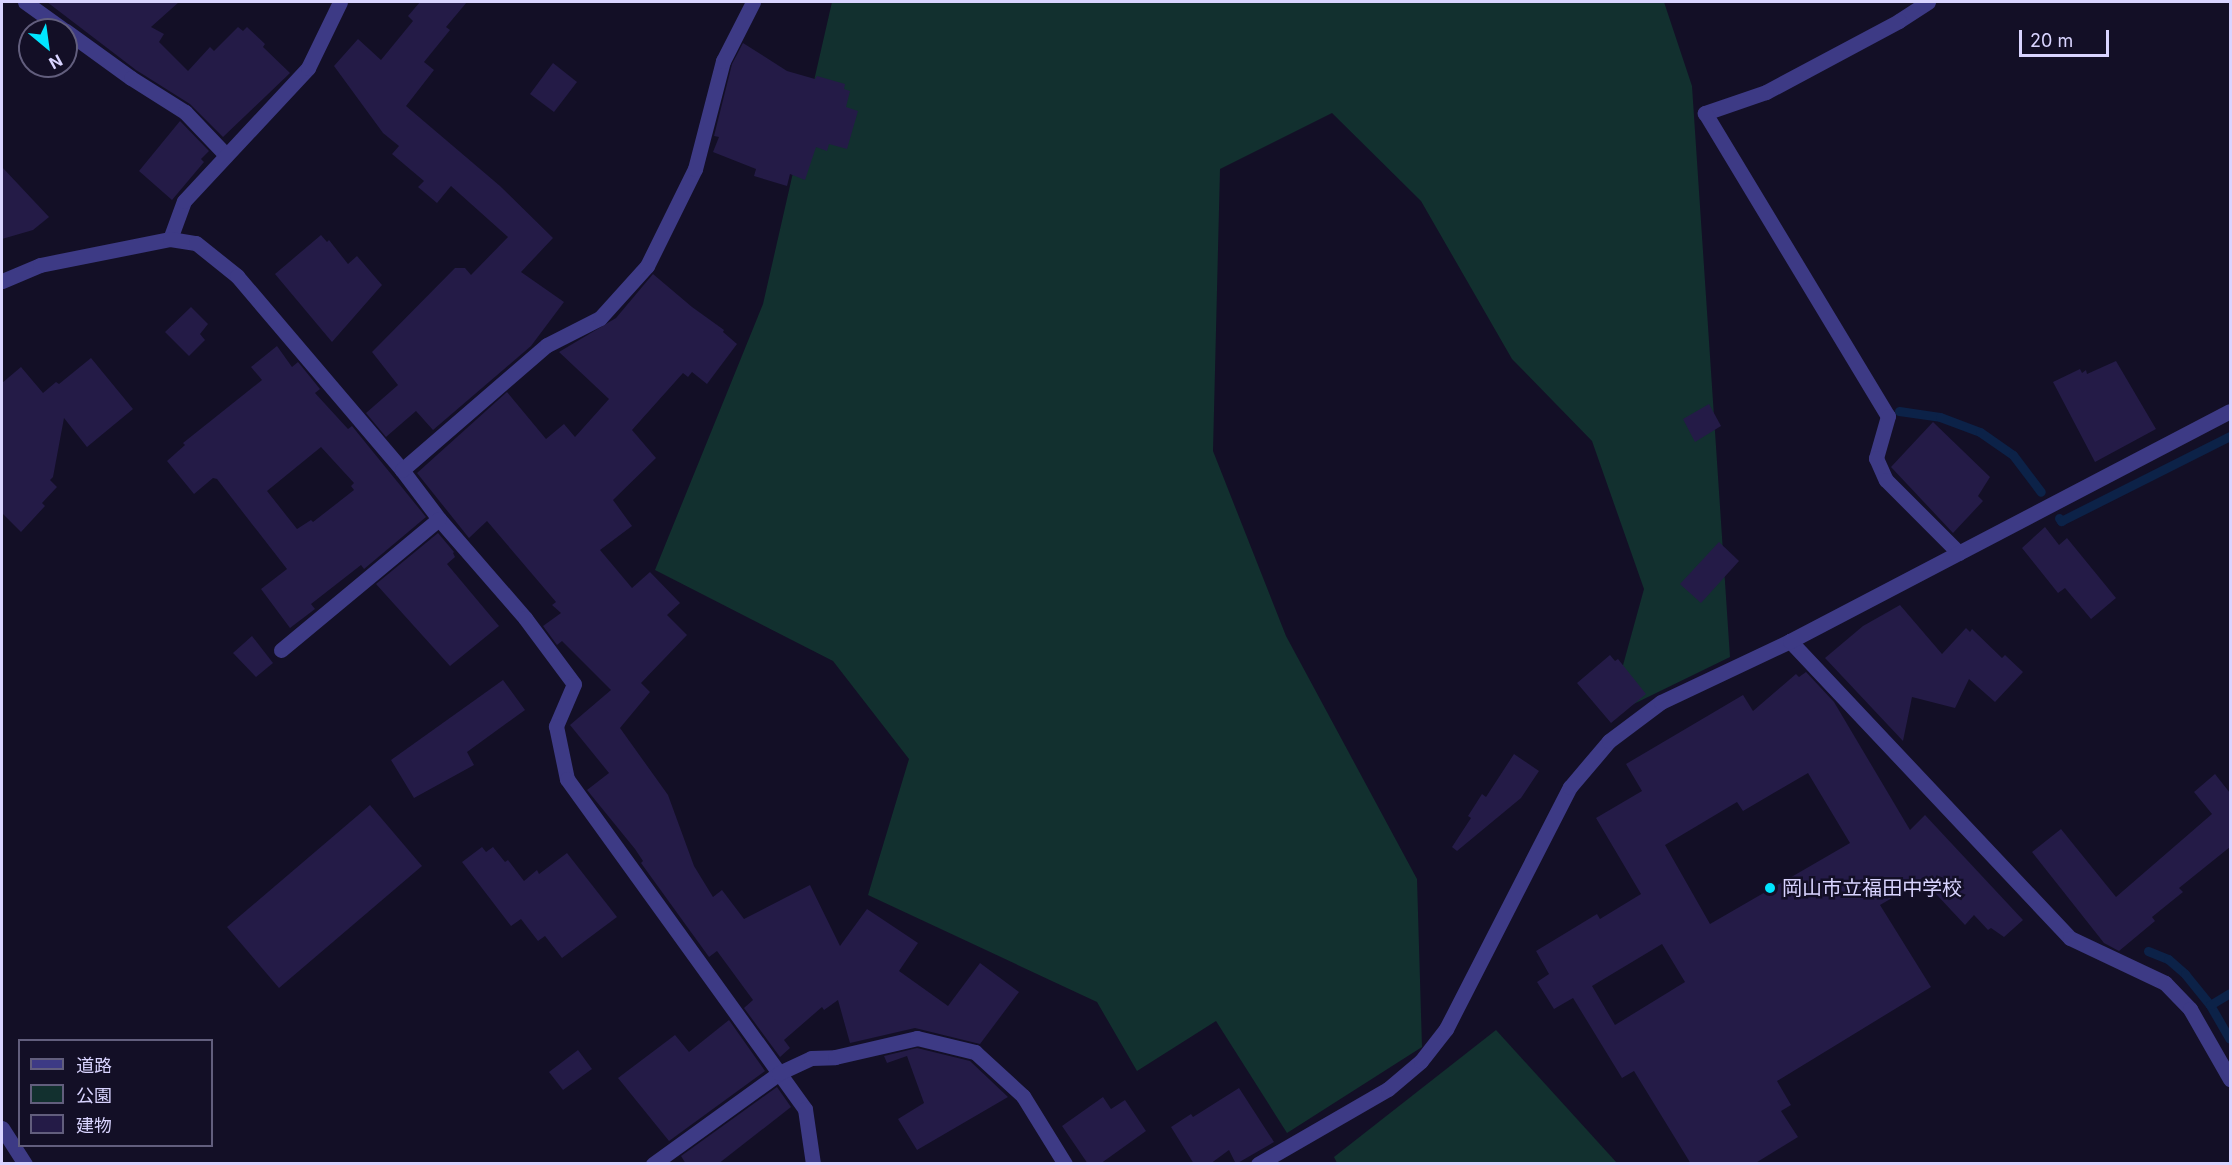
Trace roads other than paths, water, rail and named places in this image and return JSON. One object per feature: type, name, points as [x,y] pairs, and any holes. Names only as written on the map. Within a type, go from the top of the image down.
[{"type":"street","points":[[25,2],[47,18]]},
{"type":"street","points":[[170,239],[184,201],[225,154],[308,68],[340,2]]},
{"type":"street","points":[[402,470],[547,345],[600,318],[647,266],[695,169],[723,61],[753,2]]},
{"type":"street","points":[[1928,2],[1899,21],[1766,92],[1705,113],[1888,416],[1876,458],[1886,480],[1959,553]]},
{"type":"street","points":[[78,40],[131,78],[185,112],[225,154]]},
{"type":"street","points":[[2,281],[40,265],[170,239],[196,243],[237,276],[402,470],[438,519],[525,618],[574,684],[556,726],[567,779],[805,1109],[813,1164]]},
{"type":"street","points":[[1258,1164],[1388,1089],[1421,1061],[1446,1029],[1570,787],[1609,741],[1661,702],[1790,641],[2230,411]]},
{"type":"street","points":[[281,650],[438,519]]},
{"type":"street","points":[[1790,641],[2070,938],[2165,983],[2190,1009],[2230,1079]]},
{"type":"street","points":[[653,1164],[779,1073],[811,1058],[835,1057],[917,1038],[975,1052],[1023,1096],[1065,1164]]},
{"type":"street","points":[[2,1128],[25,1164]]},
{"type":"waterway","points":[[1899,411],[1940,417],[1980,432],[2013,455],[2041,492]]},
{"type":"waterway","points":[[2059,518],[2061,521],[2230,436]]},
{"type":"waterway","points":[[2148,951],[2168,959],[2185,974],[2210,1005],[2230,1039]]},
{"type":"waterway","points":[[2210,1005],[2230,993]]},
{"type":"place","name":"岡山市立福田中学校","points":[[1770,888]]}]
